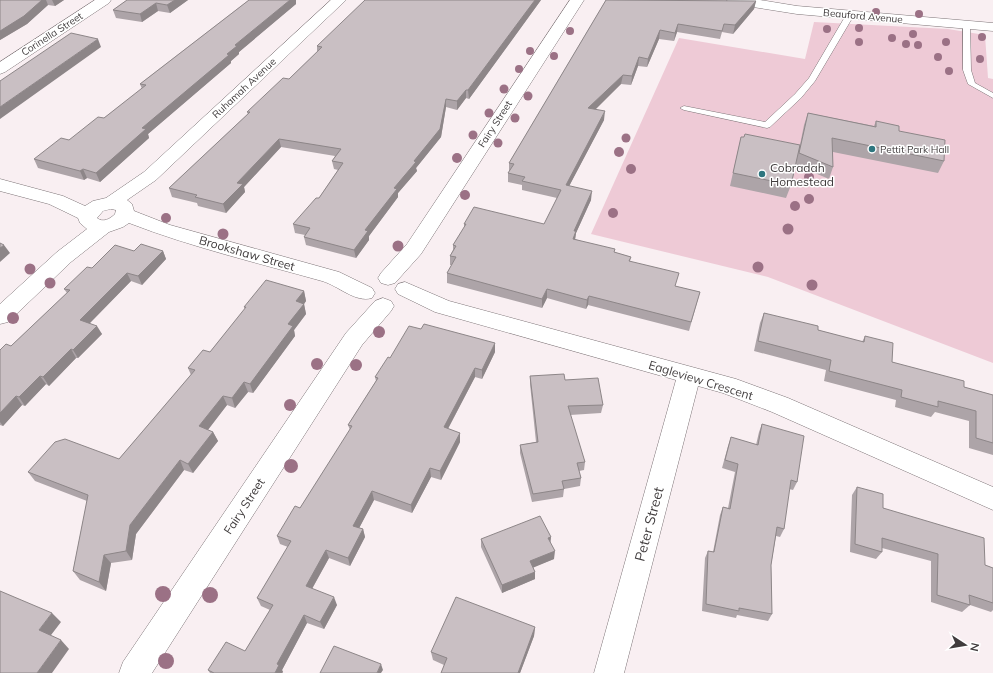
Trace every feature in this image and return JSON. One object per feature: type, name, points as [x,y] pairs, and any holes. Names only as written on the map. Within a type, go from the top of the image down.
[{"type":"street","name":"Corinella Street","points":[[0,69],[104,0]]},
{"type":"street","name":"Ruhamah Avenue","points":[[0,316],[339,0]]},
{"type":"street","name":"Fairy Street","points":[[134,673],[577,0]]},
{"type":"street","name":"Beauford Avenue","points":[[734,0],[798,5],[850,15],[993,27]]},
{"type":"street","name":"Brookshaw Street","points":[[0,185],[163,229],[385,292]]},
{"type":"street","name":"Eagleview Crescent","points":[[385,292],[443,306],[689,376],[728,385],[780,405],[993,499]]},
{"type":"street","name":"Peter Street","points":[[609,673],[689,376]]},
{"type":"lane","points":[[684,108],[768,125],[798,96],[812,78],[850,15]]},
{"type":"lane","points":[[966,25],[967,70],[972,84],[993,96]]},
{"type":"shaded area","points":[[814,22],[948,29],[985,35],[988,78],[993,79],[993,363],[768,277],[591,234],[679,38],[805,59]]},
{"type":"building","points":[[0,0],[42,0],[24,16],[0,31]]},
{"type":"building","points":[[127,0],[175,0],[167,5],[156,3],[140,14],[113,10]]},
{"type":"building","points":[[249,0],[290,0],[235,45],[237,46],[227,54],[229,55],[142,128],[146,129],[96,173],[83,169],[80,171],[34,159],[61,138],[69,140],[98,117],[104,118],[146,85],[140,84]]},
{"type":"building","points":[[365,0],[535,0],[468,90],[466,90],[457,101],[446,99],[440,129],[414,161],[416,162],[394,188],[397,189],[365,230],[368,231],[354,250],[304,237],[310,228],[293,224],[316,198],[319,198],[343,163],[332,161],[341,149],[279,139],[237,183],[243,184],[223,204],[195,197],[197,195],[169,188],[250,112],[247,112],[283,78],[289,79],[322,47],[317,46]]},
{"type":"building","points":[[606,0],[756,1],[735,25],[724,24],[722,31],[678,24],[675,33],[660,30],[648,59],[639,57],[632,76],[623,75],[588,108],[605,111],[566,185],[592,191],[574,231],[576,231],[573,239],[615,249],[614,252],[631,257],[629,261],[679,273],[675,286],[700,292],[691,322],[589,296],[587,300],[547,289],[542,299],[447,273],[456,257],[450,256],[456,246],[453,245],[466,224],[464,224],[474,207],[544,224],[561,190],[522,181],[525,177],[508,173],[514,164],[509,163]]},
{"type":"building","points":[[71,33],[98,39],[0,107],[0,81]]},
{"type":"building","points":[[808,113],[876,127],[876,121],[899,126],[899,131],[945,140],[944,161],[832,138],[833,167],[799,153]]},
{"type":"building","name":"Cobradah Homestead","points":[[745,134],[800,145],[791,185],[733,173],[741,137],[744,137]]},
{"type":"building","points":[[141,244],[163,251],[138,276],[127,273],[80,320],[97,326],[43,377],[40,376],[19,397],[16,396],[0,413],[0,350],[6,344],[11,346],[70,290],[64,289],[87,267],[92,268],[115,245],[134,251]]},
{"type":"building","points":[[266,280],[304,291],[296,301],[304,304],[288,324],[293,326],[250,384],[244,382],[232,398],[223,396],[199,426],[213,432],[188,464],[180,460],[130,525],[126,551],[104,555],[99,582],[73,571],[88,495],[28,472],[55,442],[65,439],[119,459],[195,370],[188,368],[203,350],[210,352]]},
{"type":"building","points":[[764,313],[818,326],[818,330],[864,342],[865,336],[893,343],[892,362],[964,381],[964,387],[993,395],[993,443],[976,438],[976,411],[938,401],[938,407],[901,397],[902,390],[829,371],[831,360],[758,341]]},
{"type":"building","points":[[424,324],[495,343],[482,370],[475,368],[444,427],[460,433],[440,471],[430,468],[411,505],[372,491],[353,526],[363,529],[348,558],[326,550],[306,586],[334,597],[320,622],[304,615],[277,664],[279,665],[275,673],[214,673],[208,670],[226,642],[245,651],[273,605],[257,598],[291,541],[277,536],[295,506],[300,508],[352,426],[348,425],[378,378],[375,377],[388,357],[390,358],[409,326],[421,329]]},
{"type":"building","points":[[564,374],[565,380],[598,378],[603,405],[568,406],[585,462],[577,463],[581,478],[562,481],[564,489],[533,494],[520,445],[538,442],[530,376]]},
{"type":"building","points":[[762,424],[804,436],[797,482],[791,480],[784,529],[777,527],[771,565],[772,614],[739,608],[739,611],[706,604],[708,551],[714,552],[723,507],[730,509],[738,464],[725,460],[731,437],[758,445]]},
{"type":"building","points":[[857,487],[883,494],[883,508],[984,538],[985,565],[993,568],[993,603],[969,595],[970,605],[937,595],[938,554],[882,538],[882,552],[855,544]]},
{"type":"building","points":[[540,516],[551,537],[548,538],[555,551],[530,561],[535,572],[502,585],[481,539]]},
{"type":"building","points":[[0,591],[52,613],[39,630],[61,640],[37,673],[0,673]]},
{"type":"building","points":[[456,597],[535,627],[518,673],[441,673],[447,658],[431,652]]},
{"type":"building","points":[[334,646],[381,664],[377,673],[320,673]]},
{"type":"place","name":"Pettit Park Hall","points":[[872,149]]},
{"type":"place","name":"Cobradah Homestead","points":[[762,174]]}]
